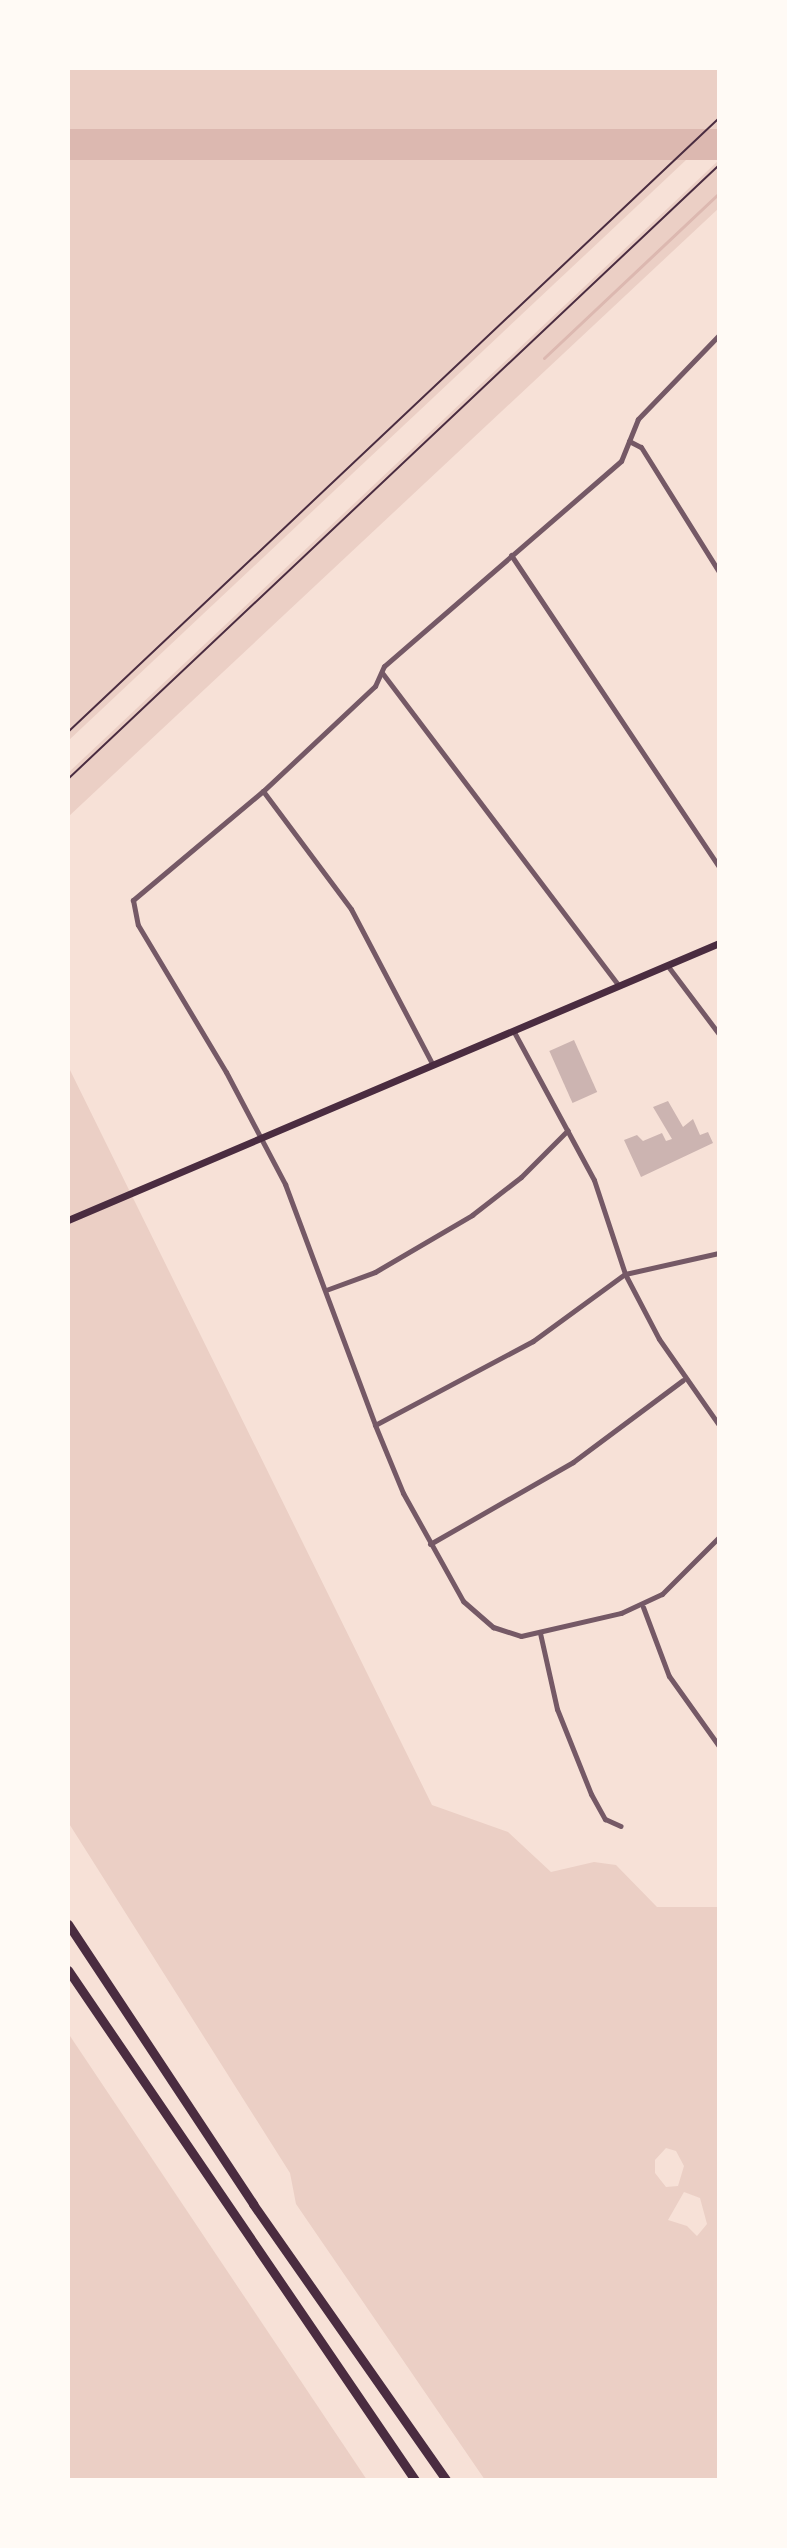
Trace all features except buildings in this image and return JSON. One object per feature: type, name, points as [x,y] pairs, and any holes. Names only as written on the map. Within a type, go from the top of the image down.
[{"type":"highway","points":[[68,1924],[253,2204],[446,2480]]},
{"type":"highway","points":[[68,1970],[415,2480]]},
{"type":"main road","points":[[68,1220],[719,943]]},
{"type":"street","points":[[719,335],[638,419],[621,461],[384,666],[383,674],[263,791],[133,900],[138,925],[262,1138],[326,1290],[375,1425],[430,1544],[456,1591],[478,1616],[507,1635],[540,1633],[643,1607],[679,1580],[719,1537]]},
{"type":"street","points":[[629,441],[641,447],[719,572]]},
{"type":"street","points":[[511,555],[719,867]]},
{"type":"street","points":[[383,674],[620,987]]},
{"type":"street","points":[[263,791],[351,909],[433,1066]]},
{"type":"street","points":[[667,965],[719,1034]]},
{"type":"street","points":[[514,1032],[594,1180],[625,1274],[683,1380],[719,1425]]},
{"type":"street","points":[[326,1290],[375,1272],[472,1215],[521,1177],[568,1130]]},
{"type":"street","points":[[375,1425],[520,1349],[625,1274],[719,1253]]},
{"type":"street","points":[[430,1544],[573,1462],[683,1380]]},
{"type":"street","points":[[643,1607],[669,1676],[719,1746]]},
{"type":"street","points":[[540,1633],[557,1709],[577,1760],[605,1819],[621,1826]]},
{"type":"path","points":[[68,732],[719,118]]},
{"type":"path","points":[[68,779],[719,165]]},
{"type":"shaded area","points":[[68,68],[719,68],[719,129],[68,741]]},
{"type":"shaded area","points":[[68,129],[719,129],[719,160],[68,160]]},
{"type":"shaded area","points":[[719,160],[719,208],[68,817],[68,773]]},
{"type":"shaded area","points":[[68,1066],[432,1805],[508,1832],[551,1872],[594,1862],[616,1865],[657,1907],[719,1907],[719,2480],[485,2480],[296,2204],[290,2173],[68,1822]],"holes":[[[666,2148],[676,2151],[684,2166],[678,2186],[666,2187],[655,2173],[655,2160]],[[684,2192],[700,2198],[707,2224],[697,2236],[687,2226],[668,2220]]]},
{"type":"shaded area","points":[[68,2033],[367,2480],[68,2480]]},
{"type":"waterway","points":[[544,358],[719,193]]}]
